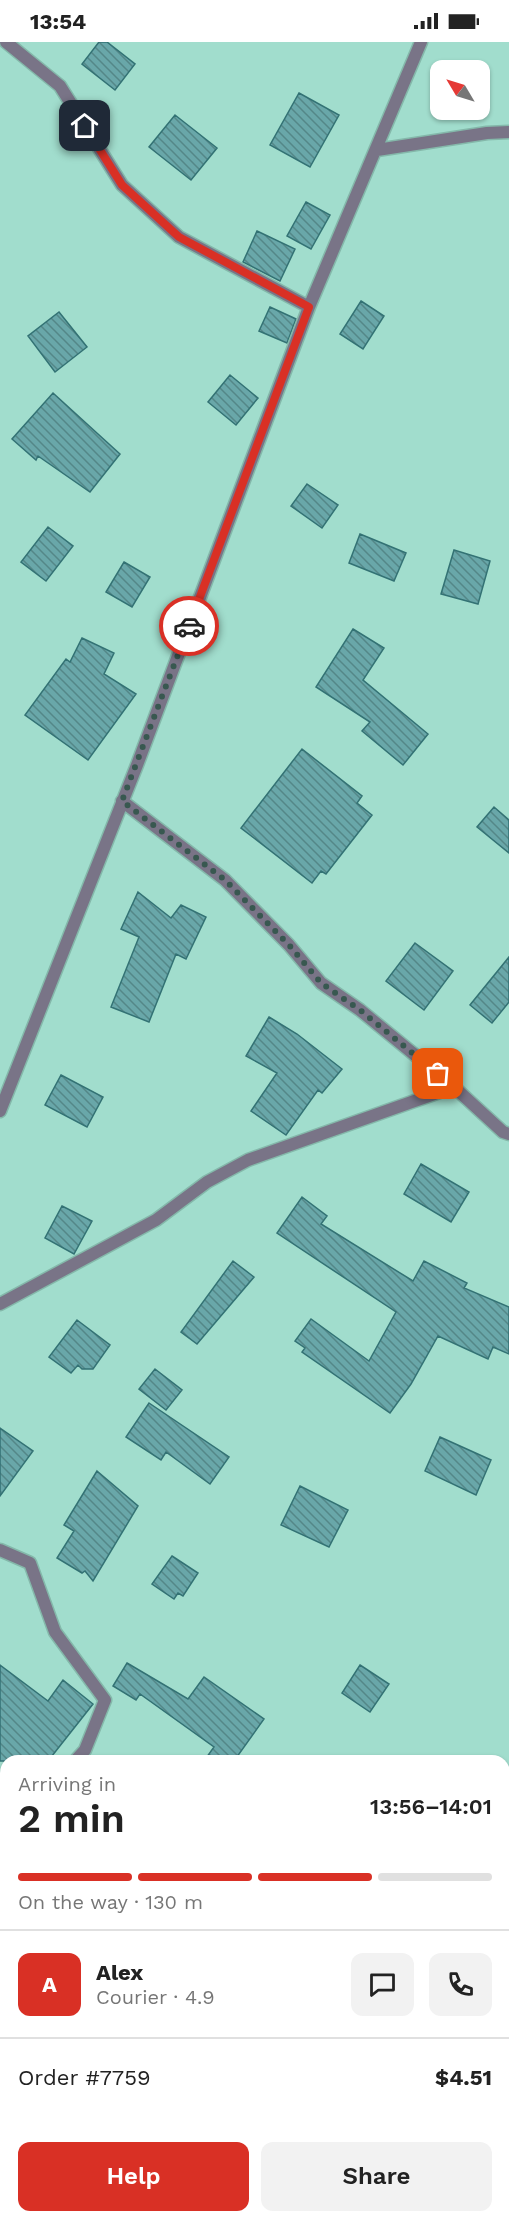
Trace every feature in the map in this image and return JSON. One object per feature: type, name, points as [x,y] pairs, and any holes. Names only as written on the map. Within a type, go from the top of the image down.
[{"type":"street","points":[[6,42],[60,86],[122,185],[179,237],[309,307]]},
{"type":"street","points":[[0,1111],[6,1084],[122,801],[309,307],[421,42]]},
{"type":"street","points":[[377,150],[509,132]]},
{"type":"street","points":[[122,801],[225,880],[289,945],[321,983],[360,1010],[454,1087],[503,1132],[509,1134]]},
{"type":"street","points":[[0,1304],[156,1220],[207,1182],[248,1160],[454,1087]]},
{"type":"street","points":[[0,1550],[30,1563],[55,1632],[105,1700],[85,1750],[80,1755]]},
{"type":"building","points":[[99,42],[107,42],[135,64],[115,90],[82,64]]},
{"type":"building","points":[[299,93],[339,115],[310,167],[270,145]]},
{"type":"building","points":[[175,115],[217,148],[191,180],[149,147]]},
{"type":"building","points":[[306,202],[330,215],[311,249],[287,236]]},
{"type":"building","points":[[257,231],[295,249],[280,281],[243,262]]},
{"type":"building","points":[[361,301],[384,316],[363,349],[340,334]]},
{"type":"building","points":[[270,307],[296,319],[287,343],[259,331]]},
{"type":"building","points":[[59,312],[87,347],[55,372],[28,336]]},
{"type":"building","points":[[230,375],[258,398],[236,425],[208,402]]},
{"type":"building","points":[[53,393],[120,454],[90,492],[38,456],[36,460],[12,439]]},
{"type":"building","points":[[307,484],[338,505],[322,528],[291,506]]},
{"type":"building","points":[[48,527],[73,546],[46,581],[21,562]]},
{"type":"building","points":[[360,534],[406,553],[394,581],[349,563]]},
{"type":"building","points":[[454,550],[490,561],[478,604],[441,594]]},
{"type":"building","points":[[124,562],[150,577],[132,607],[106,592]]},
{"type":"building","points":[[353,629],[384,648],[363,680],[428,734],[403,765],[362,731],[370,722],[316,687]]},
{"type":"building","points":[[82,638],[114,653],[104,674],[136,694],[88,760],[25,715],[66,659],[70,662]]},
{"type":"building","points":[[302,749],[362,796],[357,803],[372,815],[326,874],[321,871],[312,883],[241,828]]},
{"type":"building","points":[[494,807],[509,820],[509,853],[477,827]]},
{"type":"building","points":[[138,892],[171,918],[181,905],[206,917],[186,959],[176,954],[149,1022],[111,1007],[139,937],[121,929]]},
{"type":"building","points":[[415,943],[453,971],[424,1010],[386,981]]},
{"type":"building","points":[[509,957],[509,1002],[492,1023],[470,1005]]},
{"type":"building","points":[[269,1017],[297,1034],[342,1069],[322,1093],[318,1090],[286,1135],[251,1111],[277,1073],[246,1056]]},
{"type":"building","points":[[61,1075],[103,1097],[87,1127],[45,1105]]},
{"type":"building","points":[[421,1164],[469,1192],[451,1222],[404,1194]]},
{"type":"building","points":[[302,1197],[327,1216],[321,1224],[413,1281],[424,1261],[467,1283],[464,1288],[509,1307],[509,1354],[493,1347],[488,1359],[438,1336],[411,1384],[390,1413],[302,1352],[305,1348],[295,1341],[311,1319],[369,1361],[396,1312],[277,1233]]},
{"type":"building","points":[[62,1206],[92,1221],[74,1254],[45,1238]]},
{"type":"building","points":[[233,1261],[254,1277],[197,1344],[181,1332]]},
{"type":"building","points":[[77,1320],[110,1345],[93,1369],[82,1369],[78,1365],[71,1373],[49,1357]]},
{"type":"building","points":[[155,1369],[182,1390],[166,1410],[139,1389]]},
{"type":"building","points":[[149,1403],[229,1457],[210,1484],[166,1452],[161,1460],[126,1437]]},
{"type":"building","points":[[0,1428],[33,1451],[0,1496]]},
{"type":"building","points":[[440,1437],[491,1460],[476,1495],[425,1471]]},
{"type":"building","points":[[97,1471],[138,1506],[93,1581],[85,1571],[82,1573],[57,1558],[74,1531],[64,1525]]},
{"type":"building","points":[[300,1486],[348,1510],[329,1547],[281,1525]]},
{"type":"building","points":[[172,1556],[198,1573],[183,1596],[178,1593],[174,1599],[152,1584]]},
{"type":"building","points":[[127,1663],[188,1699],[204,1677],[264,1719],[238,1755],[208,1755],[214,1747],[140,1694],[136,1700],[113,1686]]},
{"type":"building","points":[[0,1665],[48,1701],[63,1680],[93,1704],[53,1755],[0,1755]]},
{"type":"building","points":[[360,1665],[389,1684],[370,1712],[342,1693]]},
{"type":"way so far","points":[[189,626],[122,801],[225,880],[249,907],[289,945],[321,983],[360,1010],[438,1074]]},
{"type":"route","points":[[85,126],[122,185],[179,237],[309,307],[189,626]]}]
